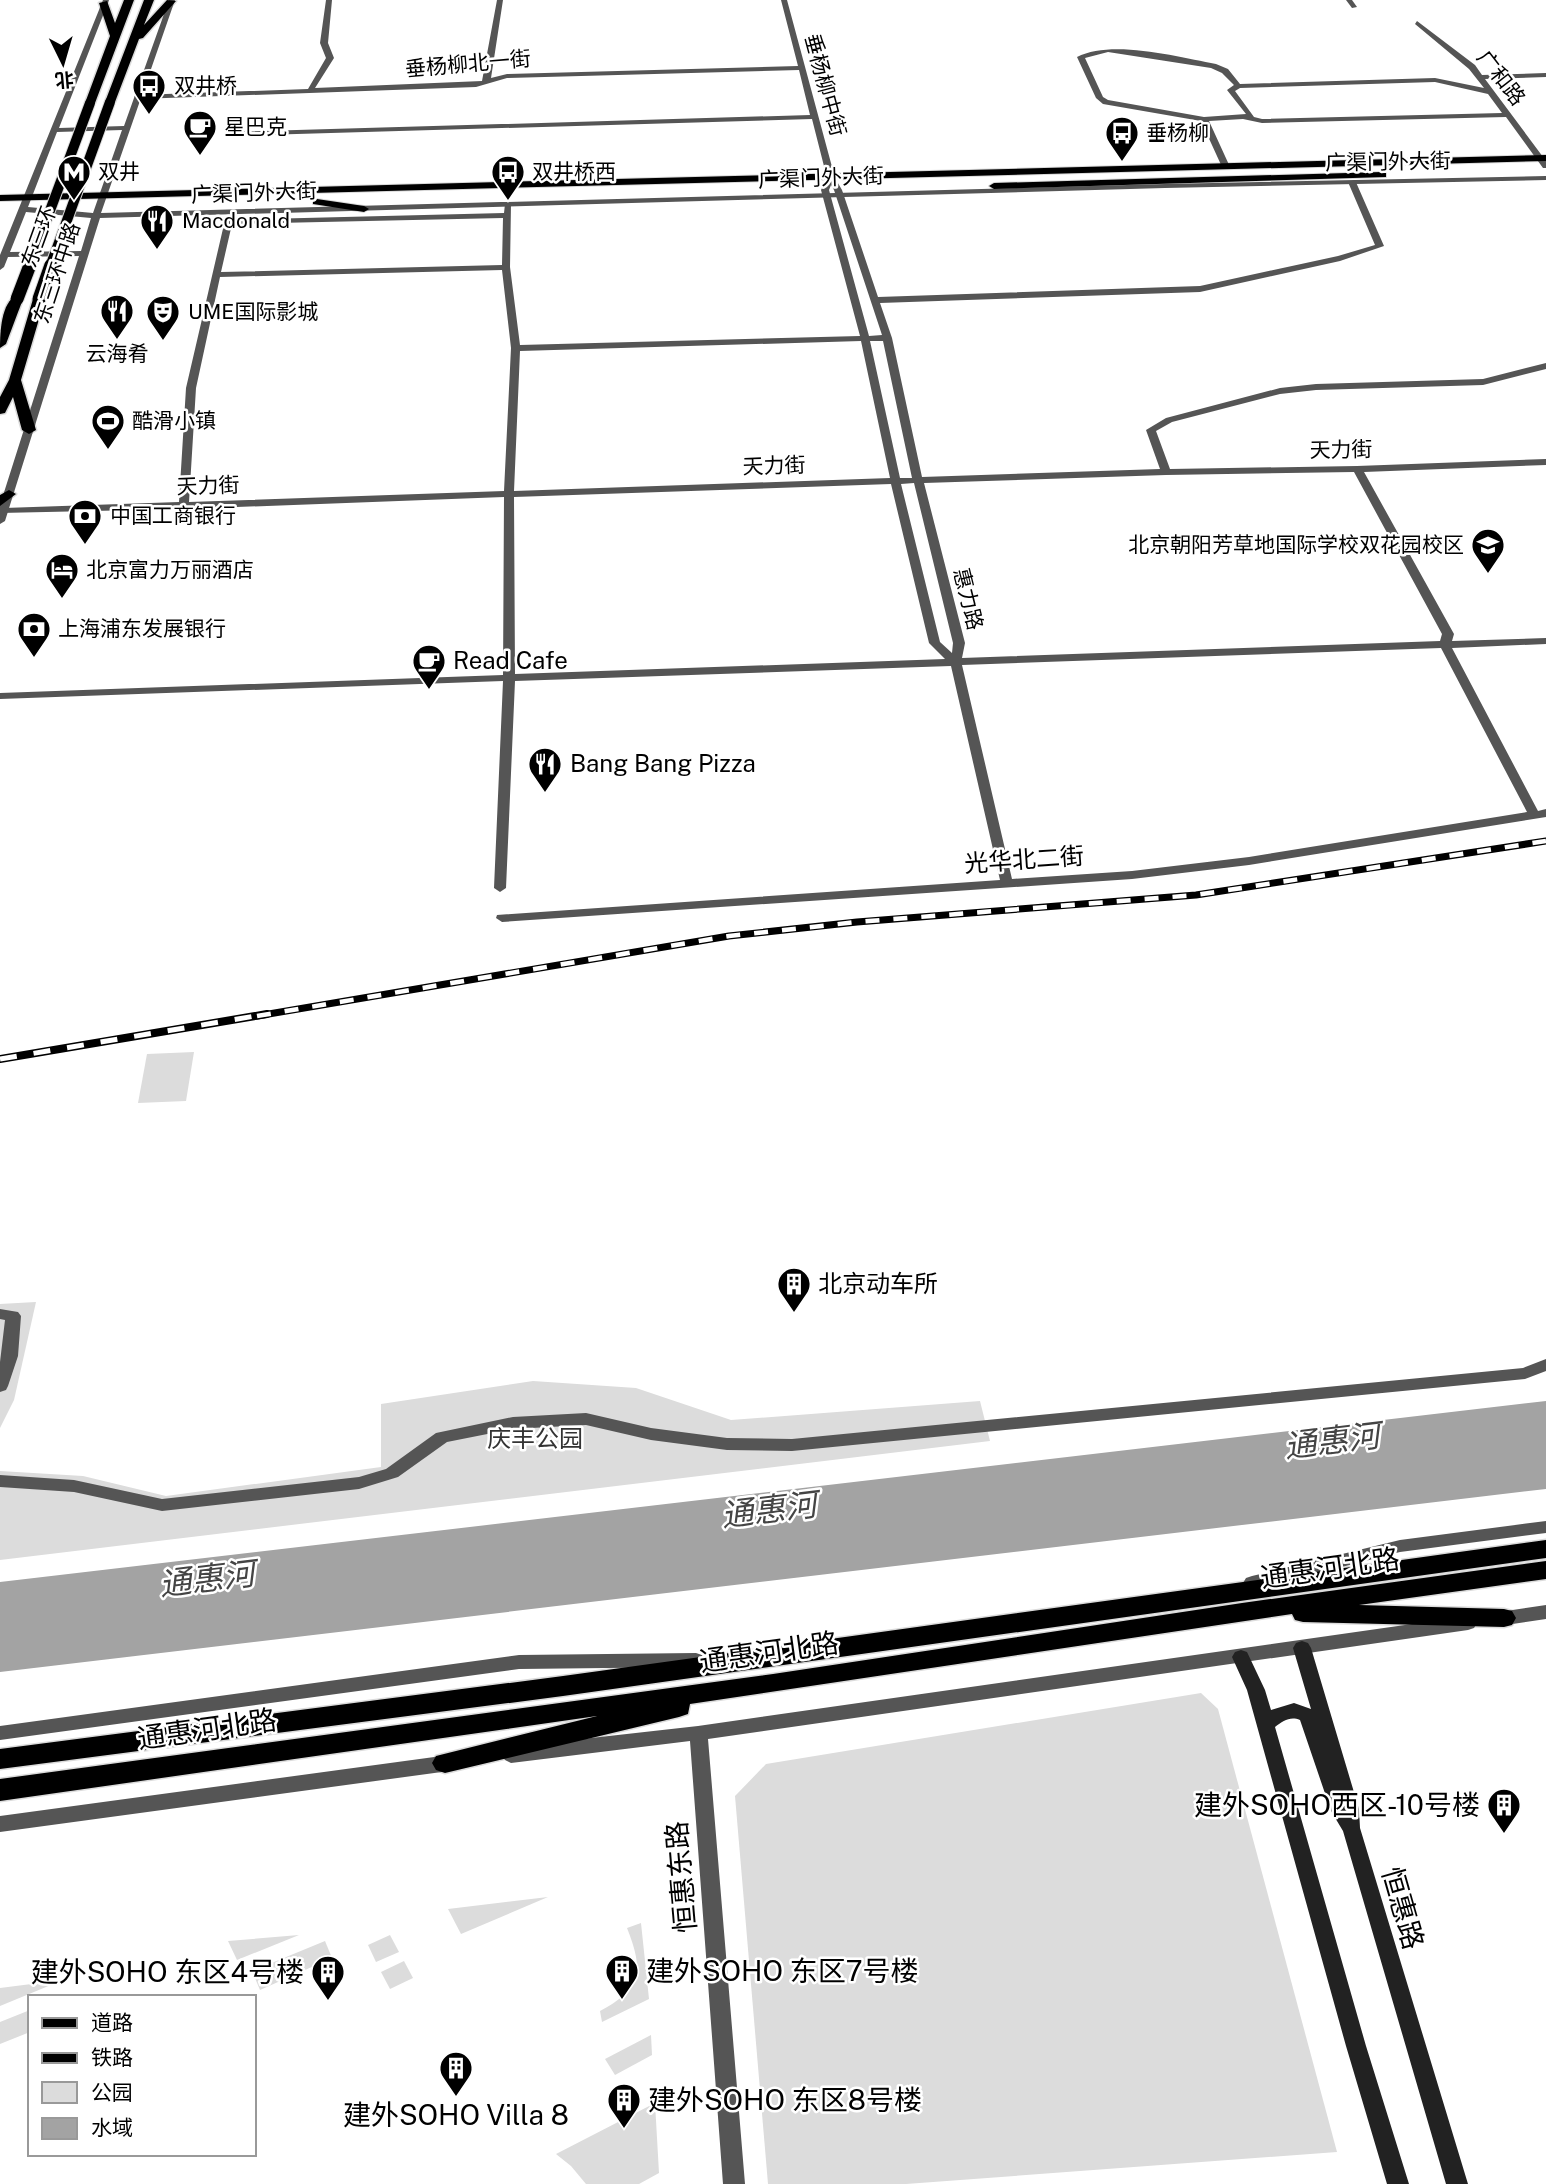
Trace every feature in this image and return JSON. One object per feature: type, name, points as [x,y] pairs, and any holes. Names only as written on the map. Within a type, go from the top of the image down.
[{"type":"highway","name":"东三环","points":[[0,344],[129,0]]},
{"type":"highway","name":"东三环","points":[[0,410],[15,380],[38,299],[149,0]]},
{"type":"highway","points":[[132,45],[172,0]]},
{"type":"highway","points":[[105,1],[115,36]]},
{"type":"highway","points":[[15,380],[29,430]]},
{"type":"highway","name":"通惠河北路","points":[[0,1790],[566,1698],[750,1659],[1546,1549]]},
{"type":"highway","name":"通惠河北路","points":[[0,1759],[566,1698],[773,1684],[1242,1612],[1546,1570]]},
{"type":"highway","points":[[1242,1612],[1504,1618]]},
{"type":"highway","points":[[445,1763],[773,1684]]},
{"type":"main road","name":"广渠门外大街","points":[[0,198],[1226,167],[1545,162]]},
{"type":"main road","name":"广渠门外大街","points":[[98,212],[317,202],[826,194],[1545,162]]},
{"type":"main road","points":[[317,202],[364,209]]},
{"type":"main road","points":[[0,209],[98,212]]},
{"type":"main road","name":"恒惠路","points":[[1302,1648],[1350,1809],[1350,1828],[1457,2184]]},
{"type":"main road","points":[[1241,1657],[1256,1690],[1359,2059],[1398,2184]]},
{"type":"main road","points":[[1265,1725],[1276,1716],[1294,1710],[1307,1715],[1340,1811],[1350,1828]]},
{"type":"street","name":"东三环中路","points":[[3,507],[98,212],[172,0]]},
{"type":"street","points":[[310,91],[330,58],[324,43],[329,0]]},
{"type":"street","points":[[484,83],[488,77],[500,0]]},
{"type":"street","name":"垂杨柳中街","points":[[784,0],[831,178],[839,193]]},
{"type":"street","points":[[0,267],[25,197],[105,1]]},
{"type":"street","name":"广和路","points":[[1418,23],[1461,56],[1545,162]]},
{"type":"street","points":[[1238,86],[1225,71],[1213,66],[1125,51],[1108,50],[1082,57],[1100,98],[1106,102],[1204,119],[1246,118],[1262,121],[1507,115]]},
{"type":"street","name":"垂杨柳北一街","points":[[138,97],[484,83],[507,76],[802,68]]},
{"type":"street","points":[[1480,77],[1546,75]]},
{"type":"street","points":[[1246,118],[1251,116],[1250,113],[1231,90],[1238,86],[1435,80],[1490,92]]},
{"type":"street","points":[[232,134],[815,117]]},
{"type":"street","points":[[1204,119],[1226,167]]},
{"type":"street","points":[[52,130],[127,128]]},
{"type":"street","points":[[826,194],[831,178]]},
{"type":"street","name":"广渠门外大街","points":[[839,193],[1546,178]]},
{"type":"street","points":[[876,300],[1200,289],[1340,258],[1380,246],[1352,182]]},
{"type":"street","name":"惠力路","points":[[839,193],[887,338],[918,480],[959,643],[956,663]]},
{"type":"street","name":"广渠门外大街","points":[[98,212],[508,210],[826,194]]},
{"type":"street","name":"惠力路","points":[[826,194],[865,339],[894,481],[935,643],[956,663]]},
{"type":"street","points":[[184,506],[191,387],[228,222],[508,210],[506,267],[516,348],[509,496],[509,678],[500,888]]},
{"type":"street","points":[[4,255],[85,253]]},
{"type":"street","points":[[216,275],[506,267]]},
{"type":"street","points":[[516,348],[887,338]]},
{"type":"street","points":[[1166,472],[1151,430],[1169,420],[1280,391],[1316,387],[1483,382],[1546,366]]},
{"type":"street","name":"天力街","points":[[3,507],[184,506],[918,480],[1546,462]]},
{"type":"street","points":[[1357,469],[1448,634],[1445,645],[1540,814]]},
{"type":"street","points":[[0,696],[1546,642]]},
{"type":"street","points":[[956,663],[1007,884]]},
{"type":"street","name":"光华北二街","points":[[502,918],[1132,875],[1249,861],[1540,814]]},
{"type":"street","points":[[0,1314],[13,1316],[10,1356],[0,1386]]},
{"type":"street","points":[[0,1481],[74,1486],[162,1505],[359,1483],[392,1473],[442,1437],[513,1423],[586,1419],[651,1434],[727,1444],[792,1445],[1525,1373],[1546,1365]]},
{"type":"street","name":"通惠河北路","points":[[1205,1595],[1400,1546],[1546,1527]]},
{"type":"street","points":[[0,1824],[445,1763],[698,1733],[1546,1612]]},
{"type":"street","name":"通惠河北路","points":[[0,1733],[519,1662],[750,1659]]},
{"type":"street","name":"恒惠东路","points":[[698,1733],[734,2184]]},
{"type":"green space","points":[[194,1052],[186,1101],[138,1103],[147,1054]]},
{"type":"green space","points":[[36,1302],[14,1400],[0,1428],[0,1304]]},
{"type":"green space","name":"庆丰公园","points":[[533,1381],[636,1388],[731,1420],[980,1401],[990,1441],[0,1560],[0,1471],[83,1476],[166,1496],[381,1467],[381,1404]]},
{"type":"green space","points":[[1201,1693],[1218,1709],[1337,2152],[906,2184],[768,2184],[735,1796],[766,1764]]},
{"type":"green space","points":[[548,1897],[461,1934],[448,1909]]},
{"type":"green space","points":[[641,1923],[649,1999],[602,2022],[600,2011],[624,1995],[636,1977],[636,1956],[627,1928]]},
{"type":"green space","points":[[299,1935],[237,1960],[228,1941]]},
{"type":"green space","points":[[390,1935],[399,1952],[376,1962],[368,1945]]},
{"type":"green space","points":[[325,1941],[332,1958],[260,1990],[252,1971]]},
{"type":"green space","points":[[404,1961],[413,1978],[390,1989],[381,1972]]},
{"type":"green space","points":[[63,1980],[0,2006],[0,1988]]},
{"type":"green space","points":[[28,2011],[28,2033],[0,2044],[0,2022]]},
{"type":"green space","points":[[651,2035],[652,2055],[615,2075],[605,2059]]},
{"type":"green space","points":[[655,2103],[659,2173],[639,2184],[586,2184],[571,2166],[556,2154]]},
{"type":"water","name":"通惠河","points":[[1546,1401],[1546,1489],[0,1672],[0,1582]]},
{"type":"railway","points":[[257,1016],[729,936],[857,922],[1196,895],[1546,841]]},
{"type":"railway","points":[[0,1059],[267,1014]]},
{"type":"place","name":"双井桥","points":[[149,116]]},
{"type":"place","name":"星巴克","points":[[200,157]]},
{"type":"place","name":"垂杨柳","points":[[1122,163]]},
{"type":"place","name":"双井","points":[[74,202]]},
{"type":"place","name":"双井桥西","points":[[508,202]]},
{"type":"place","name":"Macdonald","points":[[157,251]]},
{"type":"place","name":"云海肴","points":[[117,341]]},
{"type":"place","name":"UME国际影城","points":[[163,342]]},
{"type":"place","name":"酷滑小镇","points":[[108,451]]},
{"type":"place","name":"中国工商银行","points":[[85,546]]},
{"type":"place","name":"北京朝阳芳草地国际学校双花园校区","points":[[1488,575]]},
{"type":"place","name":"北京富力万丽酒店","points":[[62,600]]},
{"type":"place","name":"上海浦东发展银行","points":[[34,659]]},
{"type":"place","name":"Read Cafe","points":[[429,691]]},
{"type":"place","name":"Bang Bang Pizza","points":[[545,794]]},
{"type":"place","name":"北京动车所","points":[[794,1314]]},
{"type":"place","name":"建外SOHO西区-10号楼","points":[[1504,1835]]},
{"type":"place","name":"建外SOHO 东区7号楼","points":[[622,2001]]},
{"type":"place","name":"建外SOHO 东区4号楼","points":[[328,2002]]},
{"type":"place","name":"建外SOHO Villa 8","points":[[456,2098]]},
{"type":"place","name":"建外SOHO 东区8号楼","points":[[624,2130]]}]
